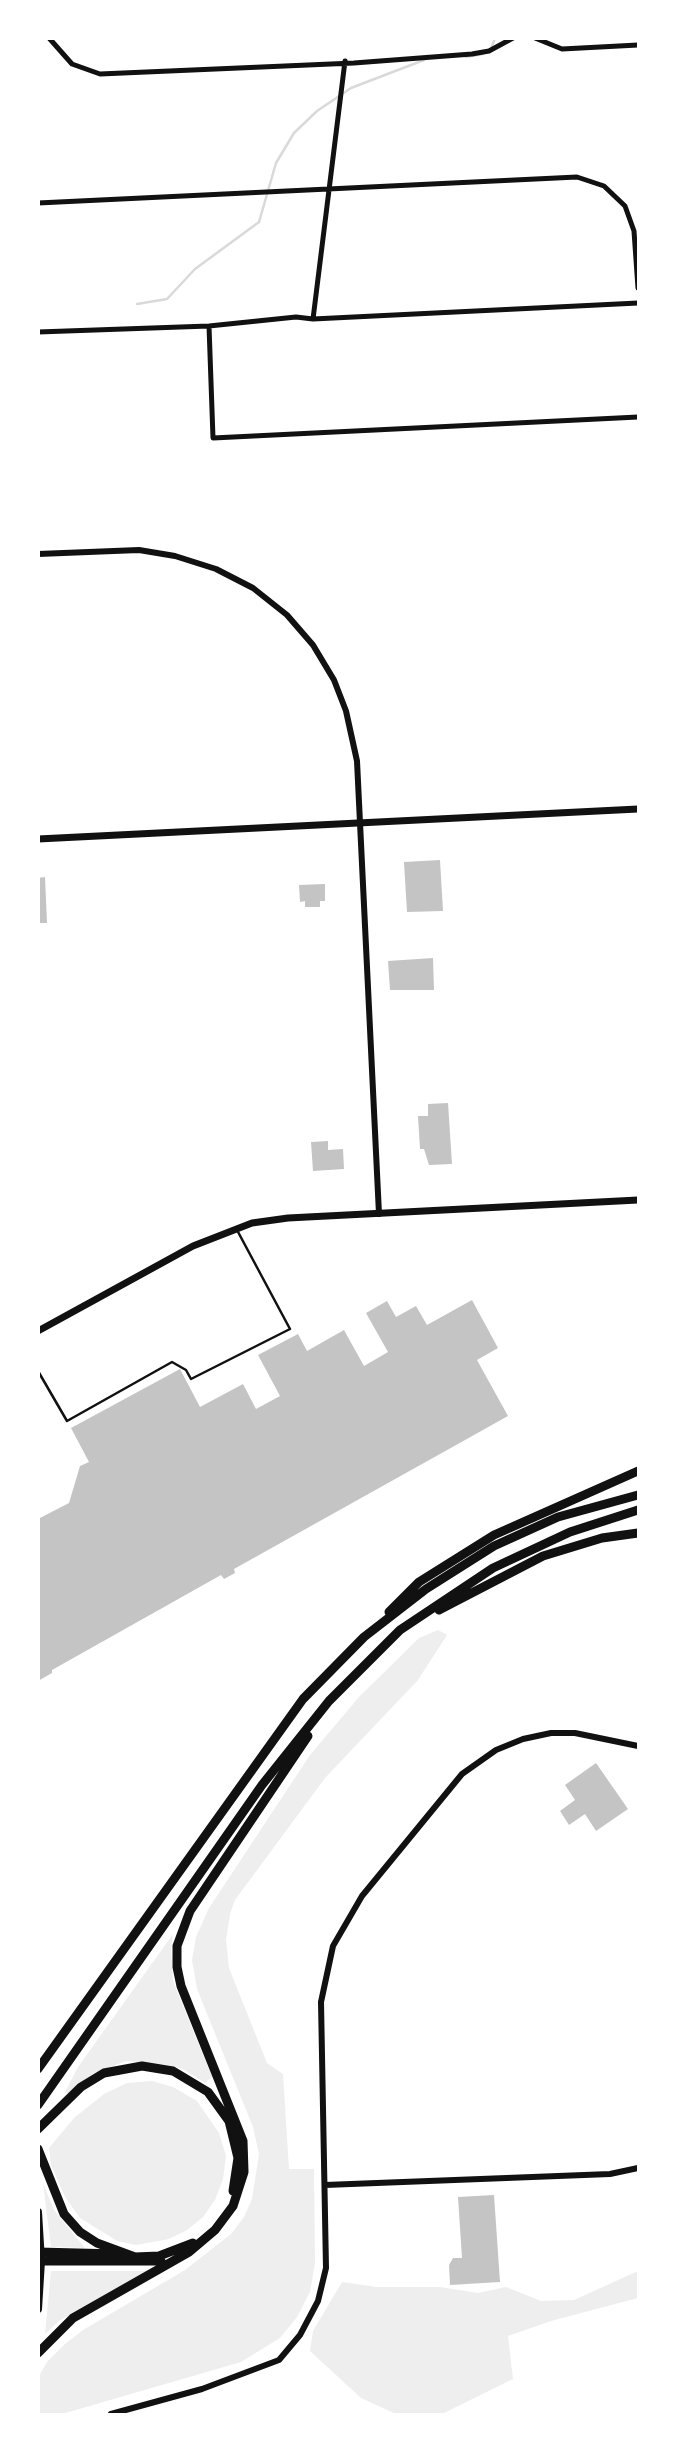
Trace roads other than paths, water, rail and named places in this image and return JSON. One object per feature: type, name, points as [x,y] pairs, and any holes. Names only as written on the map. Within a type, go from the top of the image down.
[{"type":"highway","points":[[38,2069],[303,1699],[419,1582],[453,1559],[516,1524],[639,1471]]},
{"type":"highway","points":[[364,1637],[426,1589],[494,1546],[558,1517],[639,1494]]},
{"type":"highway","points":[[39,2104],[203,1867],[328,1702],[400,1630],[493,1568],[570,1532],[639,1510]]},
{"type":"highway","points":[[400,1630],[543,1556],[602,1538],[639,1533]]},
{"type":"highway","points":[[38,2353],[73,2318],[189,2252],[215,2230],[233,2206],[244,2172],[245,2152],[234,2113],[179,1979],[176,1954],[180,1933],[190,1911],[328,1702]]},
{"type":"highway","points":[[40,2128],[89,2082],[104,2073],[131,2066],[152,2066],[182,2074],[208,2092],[224,2112],[236,2139],[238,2166],[233,2191],[219,2218],[193,2243],[176,2251],[159,2256],[40,2256]]},
{"type":"highway","points":[[38,2149],[64,2214],[89,2238],[123,2254]]},
{"type":"highway","points":[[40,2256],[150,2263],[189,2252]]},
{"type":"main road","points":[[38,839],[639,809]]},
{"type":"main road","points":[[38,1331],[193,1246],[236,1228],[288,1219],[639,1200]]},
{"type":"main road","points":[[38,2212],[38,2309]]},
{"type":"street","points":[[49,38],[72,64],[100,74],[472,54],[489,51],[513,38]]},
{"type":"street","points":[[535,38],[562,49],[639,45]]},
{"type":"street","points":[[313,318],[345,61]]},
{"type":"street","points":[[38,204],[559,177],[594,181],[613,193],[629,214],[634,232],[639,288]]},
{"type":"street","points":[[38,332],[209,326],[296,317],[639,303]]},
{"type":"street","points":[[209,326],[213,438],[639,416]]},
{"type":"street","points":[[38,554],[139,550],[175,555],[225,573],[271,601],[313,645],[339,690],[355,744],[379,1214]]},
{"type":"street","points":[[111,2414],[202,2389],[270,2365],[286,2354],[306,2324],[326,2268],[321,2002],[330,1956],[354,1907],[462,1774],[496,1749],[537,1735],[575,1733],[639,1746]]},
{"type":"street","points":[[325,2185],[610,2174],[639,2168]]},
{"type":"lane","points":[[38,1371],[67,1421],[172,1362],[186,1370],[191,1379],[290,1329],[236,1228]]},
{"type":"waterway","points":[[491,49],[495,38]]},
{"type":"waterway","points":[[466,57],[483,54]]},
{"type":"waterway","points":[[137,304],[167,299],[195,269],[259,222],[276,163],[294,133],[317,111],[351,88],[424,60]]}]
